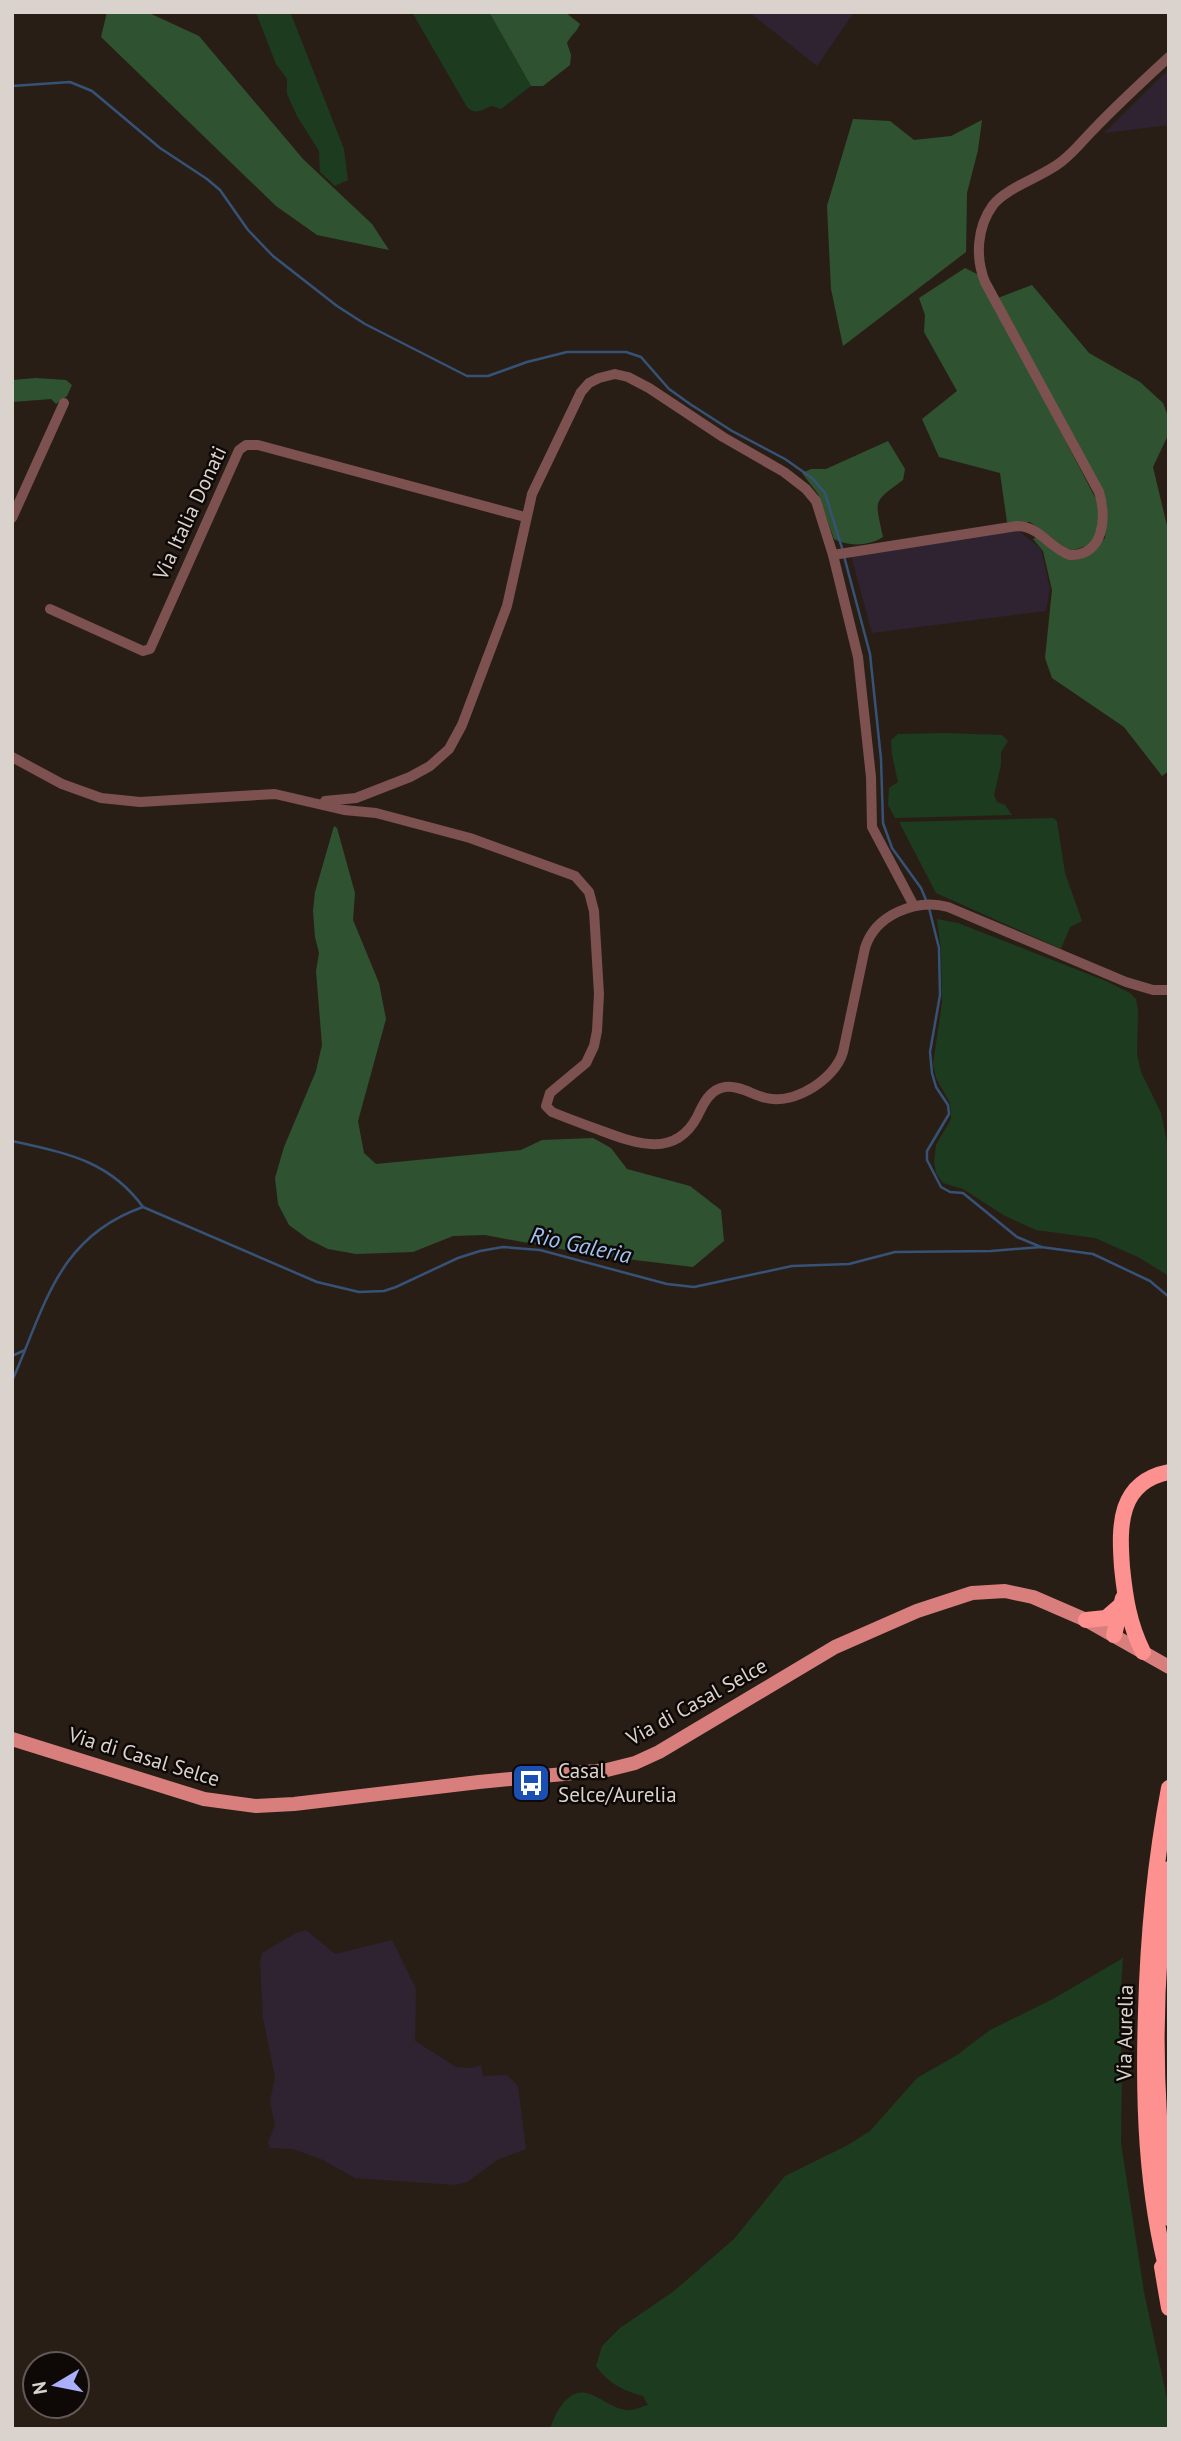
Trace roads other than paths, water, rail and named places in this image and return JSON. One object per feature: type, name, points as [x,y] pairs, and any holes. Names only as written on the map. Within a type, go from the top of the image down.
[{"type":"highway","points":[[1114,1635],[1123,1628],[1125,1604],[1120,1527],[1125,1507],[1129,1498],[1143,1483],[1156,1475],[1169,1472]]},
{"type":"highway","points":[[1086,1620],[1106,1618],[1125,1604]]},
{"type":"highway","points":[[1125,1604],[1143,1652]]},
{"type":"highway","name":"Via Aurelia","points":[[1169,1788],[1155,1879],[1145,2046],[1149,2160],[1161,2247],[1169,2278]]},
{"type":"highway","points":[[1168,1876],[1169,1913]]},
{"type":"highway","name":"Via Aurelia","points":[[1168,1876],[1161,1949],[1157,2048],[1159,2130],[1167,2182],[1168,2216]]},
{"type":"highway","points":[[1169,1988],[1169,2000]]},
{"type":"highway","points":[[1161,2247],[1163,2281],[1169,2308]]},
{"type":"main road","name":"Via di Casal Selce","points":[[12,1739],[217,1802],[256,1806],[607,1770],[635,1763],[659,1752],[835,1647],[917,1611],[972,1593],[1005,1591],[1033,1597],[1086,1620],[1169,1667]]},
{"type":"street","points":[[840,554],[1017,526],[1034,530],[1060,551],[1070,555],[1086,552],[1096,542],[1103,521],[1099,492],[985,282],[979,263],[980,236],[985,219],[996,201],[1063,161],[1169,57]]},
{"type":"street","points":[[319,804],[324,801],[356,798],[410,777],[430,766],[449,749],[460,729],[507,606],[525,517],[534,488],[580,392],[599,378],[620,374],[649,388],[723,437],[785,472],[801,484],[819,507],[840,554],[859,664],[871,777],[872,827],[922,905]]},
{"type":"street","points":[[12,518],[64,403]]},
{"type":"street","name":"Via Italia Donati","points":[[50,609],[143,651],[150,649],[239,450],[246,445],[258,445],[525,517]]},
{"type":"street","points":[[12,757],[83,793],[118,801],[140,802],[266,793],[344,810],[376,813],[470,838],[564,871],[583,883],[592,898],[599,994],[597,1031],[586,1063],[550,1093],[546,1105],[552,1112],[638,1143],[665,1143],[684,1134],[708,1097],[719,1088],[734,1087],[766,1098],[780,1099],[808,1090],[829,1076],[843,1052],[870,934],[884,920],[922,905],[948,907],[1140,987],[1169,990]]},
{"type":"waterway","points":[[12,86],[70,82],[92,91],[160,148],[220,190],[248,230],[273,256],[337,306],[365,324],[467,376],[488,376],[567,352],[626,352],[641,357],[669,389],[690,404],[732,431],[785,459],[812,478],[825,493],[842,548]]},
{"type":"waterway","points":[[844,556],[870,654],[881,759],[883,823],[892,848],[921,888],[926,900]]},
{"type":"waterway","points":[[929,908],[939,948],[940,995],[930,1052],[932,1073],[936,1087],[948,1105],[949,1114],[927,1151],[927,1160],[941,1187],[950,1192],[963,1193],[1017,1237],[1041,1247]]},
{"type":"waterway","name":"Rio Galeria","points":[[12,1141],[85,1161],[116,1179],[143,1207],[317,1282],[359,1292],[384,1291],[458,1258],[503,1247],[540,1250],[667,1284],[694,1287],[792,1266],[849,1264],[895,1252],[991,1251],[1041,1247],[1093,1254],[1150,1281],[1169,1297]]},
{"type":"waterway","points":[[12,1381],[45,1301],[72,1256],[91,1236],[114,1220],[143,1207]]},
{"type":"waterway","points":[[12,1356],[25,1350]]},
{"type":"place","name":"Casal Selce/Aurelia","points":[[531,1783]]}]
